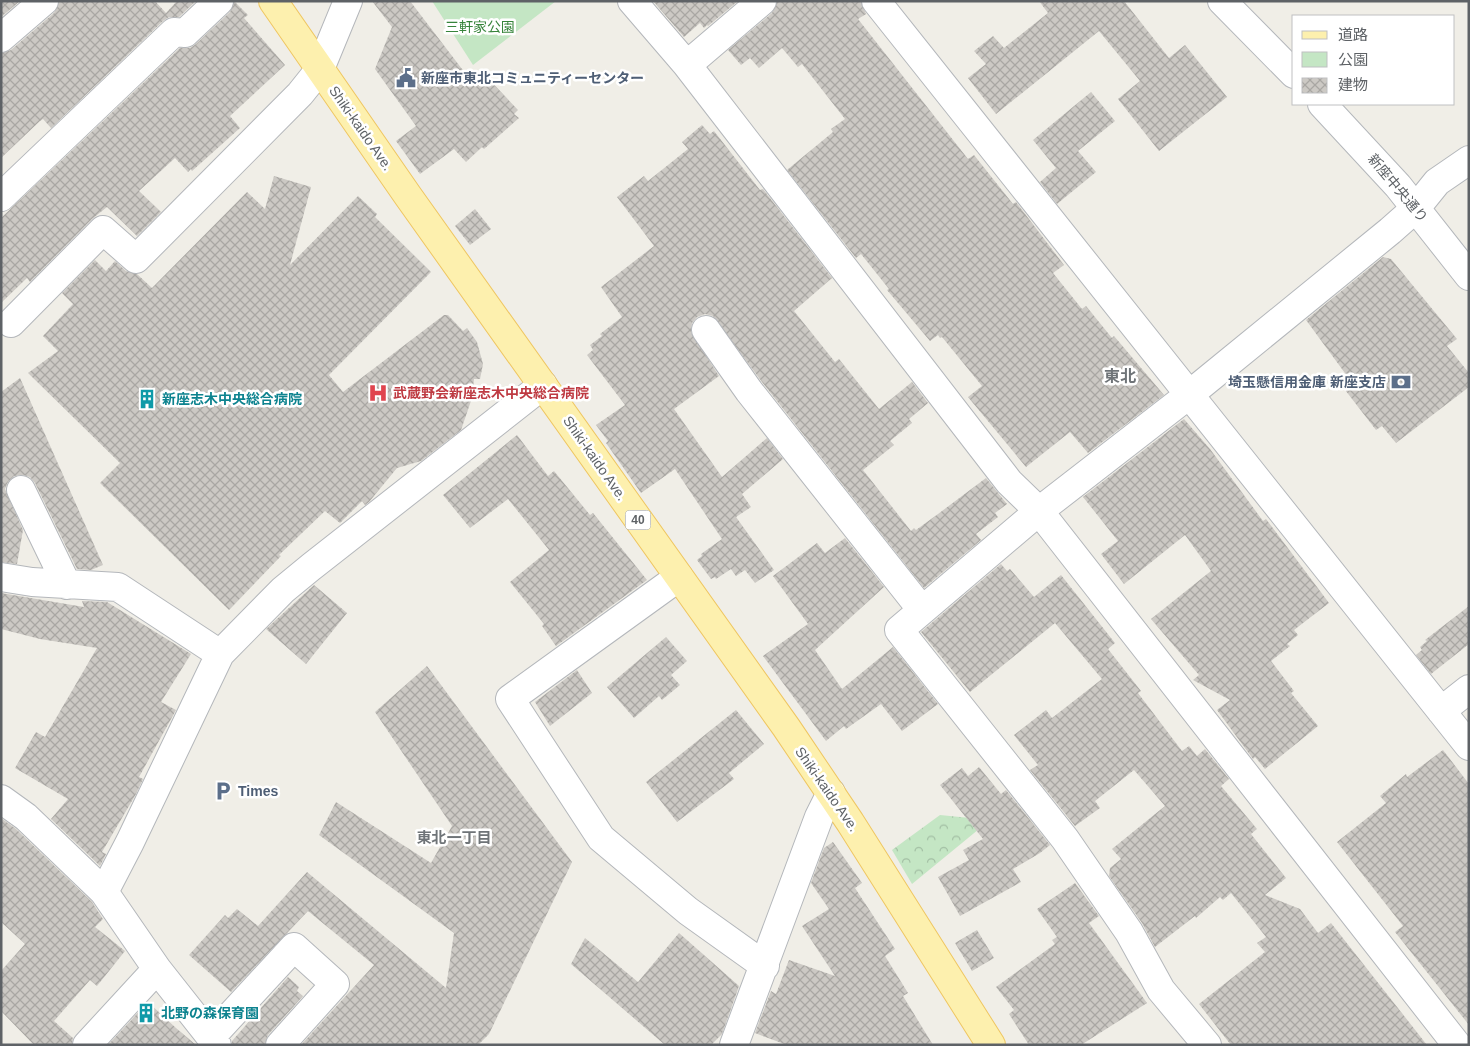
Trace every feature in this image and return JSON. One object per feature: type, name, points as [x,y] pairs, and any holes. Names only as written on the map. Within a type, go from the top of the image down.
[{"type":"main road","name":"Shiki-kaido Ave.","points":[[273,1],[408,196],[831,793],[992,1045]]},
{"type":"street","points":[[1,38],[44,1]]},
{"type":"street","points":[[1,197],[174,32],[185,33],[219,1]]},
{"type":"street","points":[[11,323],[103,230],[136,259],[300,94],[320,69],[348,1]]},
{"type":"street","points":[[632,1],[687,66],[1009,482],[1039,511],[1457,1045]]},
{"type":"street","points":[[687,66],[762,1]]},
{"type":"street","points":[[876,1],[1469,746]]},
{"type":"street","points":[[1222,1],[1292,72]]},
{"type":"street","name":"新座中央通り","points":[[1323,105],[1416,208],[1469,276]]},
{"type":"street","points":[[1207,1045],[1161,990],[1129,932],[1065,839],[899,630],[1039,511],[1190,394],[1416,208],[1437,182],[1469,160]]},
{"type":"street","points":[[706,330],[749,391],[922,610]]},
{"type":"street","points":[[104,892],[220,654],[283,590],[310,567],[543,385]]},
{"type":"street","points":[[21,490],[67,584]]},
{"type":"street","points":[[1,577],[32,582],[118,587],[220,654]]},
{"type":"street","points":[[679,577],[510,699],[601,838],[688,911],[765,966]]},
{"type":"street","points":[[1441,711],[1469,689]]},
{"type":"street","points":[[734,1045],[819,817],[831,793]]},
{"type":"street","points":[[1,799],[26,817],[104,892],[157,969],[214,1041],[294,947],[335,984],[280,1045]]},
{"type":"street","points":[[87,1045],[157,969]]},
{"type":"green space","name":"三軒家公園","points":[[432,1],[556,1],[473,65]]},
{"type":"green space","points":[[940,815],[990,820],[912,884],[892,850]]},
{"type":"building","points":[[1,1],[20,1],[1,17]]},
{"type":"building","points":[[59,1],[155,1],[166,13],[177,1],[196,1],[179,17],[169,17],[163,21],[51,128],[43,119],[1,158],[1,53],[11,50],[54,13]]},
{"type":"building","points":[[234,1],[248,15],[244,18],[285,65],[230,116],[240,128],[192,171],[191,169],[188,172],[175,158],[139,191],[161,212],[137,236],[107,207],[92,219],[30,282],[27,278],[1,303],[1,218],[180,48],[190,48],[196,44],[230,12]]},
{"type":"building","points":[[372,1],[410,1],[475,86],[486,76],[518,110],[514,114],[519,118],[466,162],[454,149],[420,174],[396,141],[416,126],[375,69],[392,27]]},
{"type":"building","points":[[653,1],[738,1],[708,26],[704,28],[700,23],[684,37]]},
{"type":"building","points":[[777,1],[861,1],[866,14],[858,19],[968,159],[974,155],[1013,204],[1016,202],[1064,265],[1053,273],[1082,309],[1086,306],[1112,338],[1114,336],[1164,395],[1088,453],[1070,432],[1026,467],[968,397],[982,386],[942,337],[940,338],[938,335],[930,341],[887,290],[889,289],[861,254],[856,258],[787,170],[833,132],[831,129],[845,119],[802,64],[798,67],[782,48],[759,68],[750,58],[741,65],[728,50],[772,13]]},
{"type":"building","points":[[1039,1],[1124,1],[1169,58],[1185,45],[1227,97],[1159,151],[1118,99],[1140,81],[1099,31],[996,114],[968,78],[986,64],[974,51],[993,36],[1004,48],[1048,13]]},
{"type":"building","points":[[1091,92],[1115,121],[1078,151],[1096,172],[1057,204],[1040,182],[1056,168],[1033,140]]},
{"type":"building","points":[[702,125],[710,134],[714,131],[760,190],[763,189],[832,278],[794,311],[835,362],[839,359],[879,409],[912,382],[928,403],[909,419],[912,423],[890,441],[894,445],[863,470],[911,531],[914,528],[916,530],[986,478],[1007,504],[995,513],[998,517],[976,534],[981,540],[924,588],[762,382],[713,316],[705,314],[697,317],[692,323],[691,332],[719,376],[674,409],[722,477],[767,438],[783,459],[742,494],[751,507],[736,517],[774,570],[755,583],[745,570],[736,576],[731,569],[716,579],[715,577],[711,579],[697,560],[702,556],[701,554],[722,539],[675,469],[641,493],[606,443],[608,441],[596,425],[625,405],[587,355],[593,350],[590,345],[602,336],[600,334],[622,317],[601,287],[654,246],[617,197],[644,176],[648,181],[688,149],[682,142]]},
{"type":"building","name":"新座志木中央総合病院","points":[[274,176],[311,187],[290,265],[358,196],[377,214],[375,217],[431,272],[329,375],[343,392],[444,315],[448,315],[463,331],[467,328],[477,342],[483,364],[480,379],[474,379],[472,398],[461,430],[421,461],[397,468],[369,502],[365,505],[362,501],[340,523],[325,511],[279,555],[281,556],[229,610],[100,483],[120,463],[28,373],[58,351],[43,336],[73,304],[62,293],[95,260],[106,271],[115,261],[126,271],[137,274],[152,288],[247,192],[265,209]]},
{"type":"building","points":[[475,209],[491,229],[470,245],[455,226]]},
{"type":"building","points":[[1383,257],[1391,259],[1457,339],[1447,346],[1469,373],[1469,387],[1396,443],[1382,426],[1376,430],[1342,386],[1350,380],[1306,320]]},
{"type":"building","points":[[20,378],[103,565],[91,570],[77,569],[35,483],[30,477],[23,475],[14,476],[8,482],[5,489],[23,530],[17,564],[1,562],[1,392]]},
{"type":"building","points":[[1184,419],[1210,449],[1263,521],[1266,519],[1329,603],[1294,630],[1298,635],[1287,644],[1290,646],[1271,661],[1294,691],[1291,693],[1318,726],[1265,769],[1255,757],[1253,759],[1217,710],[1230,700],[1193,680],[1199,675],[1151,619],[1211,571],[1185,535],[1124,584],[1101,554],[1118,541],[1083,497]]},
{"type":"building","points":[[517,435],[548,476],[554,471],[590,515],[593,513],[647,580],[556,646],[542,626],[544,624],[510,582],[549,550],[508,499],[470,528],[443,495]]},
{"type":"building","points":[[845,538],[884,587],[815,650],[842,689],[893,647],[938,704],[902,731],[881,704],[846,729],[844,726],[826,741],[763,656],[808,624],[773,576],[817,543],[825,553]]},
{"type":"building","points":[[1001,564],[1007,571],[1010,569],[1034,597],[1061,575],[1115,643],[1108,649],[1141,691],[1138,693],[1182,751],[1189,746],[1197,756],[1205,749],[1229,779],[1221,786],[1257,829],[1251,834],[1286,878],[1265,895],[1300,909],[1318,933],[1331,923],[1427,1045],[1231,1045],[1199,1004],[1265,952],[1257,943],[1266,937],[1231,893],[1223,900],[1220,897],[1196,918],[1195,916],[1155,947],[1142,923],[1109,876],[1110,868],[1121,859],[1112,849],[1165,806],[1134,770],[1095,801],[1100,808],[1075,826],[1030,770],[1038,765],[1014,735],[1046,710],[1052,718],[1102,679],[1055,623],[970,692],[921,632]]},
{"type":"building","points":[[314,585],[347,613],[306,664],[266,629]]},
{"type":"building","points":[[1,593],[84,607],[82,601],[107,602],[191,654],[161,702],[176,710],[139,777],[143,779],[136,794],[102,852],[106,854],[100,866],[51,819],[68,799],[15,768],[36,732],[45,737],[97,648],[40,639],[1,629]]},
{"type":"building","points":[[1469,606],[1469,644],[1431,674],[1416,655],[1422,650],[1420,647],[1427,641],[1425,640]]},
{"type":"building","points":[[666,637],[687,661],[671,675],[680,685],[662,700],[659,696],[634,718],[607,687]]},
{"type":"building","points":[[427,666],[572,862],[489,1034],[478,1045],[301,1045],[374,965],[308,911],[231,992],[189,955],[225,915],[228,918],[237,909],[258,926],[307,872],[446,988],[454,933],[319,835],[336,802],[431,863],[452,826],[375,712]]},
{"type":"building","points":[[577,670],[592,693],[550,726],[535,702]]},
{"type":"building","points":[[736,710],[764,744],[729,773],[734,779],[677,822],[646,782]]},
{"type":"building","points":[[1443,750],[1469,784],[1469,1025],[1395,932],[1403,926],[1337,842],[1386,803],[1380,796],[1406,774],[1407,777]]},
{"type":"building","points":[[979,767],[1001,794],[1006,790],[1050,845],[1013,869],[1021,882],[960,916],[938,877],[969,860],[963,850],[983,839],[940,785],[962,768],[968,776]]},
{"type":"building","points":[[1,818],[16,829],[92,902],[103,919],[95,927],[125,951],[97,986],[90,980],[54,1021],[73,1038],[72,1045],[34,1045],[1,1011],[1,971],[25,944],[1,922]]},
{"type":"building","points":[[833,842],[862,883],[855,888],[895,949],[885,956],[908,993],[903,996],[933,1045],[787,1045],[755,1033],[771,991],[776,994],[789,960],[835,976],[802,926],[829,909],[811,883],[824,848]]},
{"type":"building","points":[[1075,883],[1099,916],[1089,923],[1147,1003],[1081,1045],[1029,1045],[1009,1014],[1014,1010],[996,987],[1055,944],[1052,940],[1057,937],[1037,909]]},
{"type":"building","points":[[977,930],[994,958],[972,971],[955,943]]},
{"type":"building","points":[[679,933],[739,986],[722,1034],[711,1045],[665,1045],[571,964],[585,938],[638,982]]},
{"type":"building","points":[[288,977],[299,987],[297,991],[303,996],[268,1035],[265,1045],[232,1045],[232,1041]]},
{"type":"building","name":"北野の森保育園","points":[[148,1002],[176,1028],[196,1045],[108,1045]]},
{"type":"place","name":"新座市東北コミュニティーセンター","points":[[406,78]]},
{"type":"place","name":"埼玉懸信用金庫 新座支店","points":[[1401,382]]},
{"type":"place","name":"武蔵野会新座志木中央総合病院","points":[[378,393]]},
{"type":"place","name":"新座志木中央総合病院","points":[[147,399]]},
{"type":"place","name":"Times","points":[[223,791]]},
{"type":"place","name":"北野の森保育園","points":[[146,1013]]},
{"type":"district","name":"東北","points":[[1120,376]]},
{"type":"district","name":"東北一丁目","points":[[454,838]]}]
